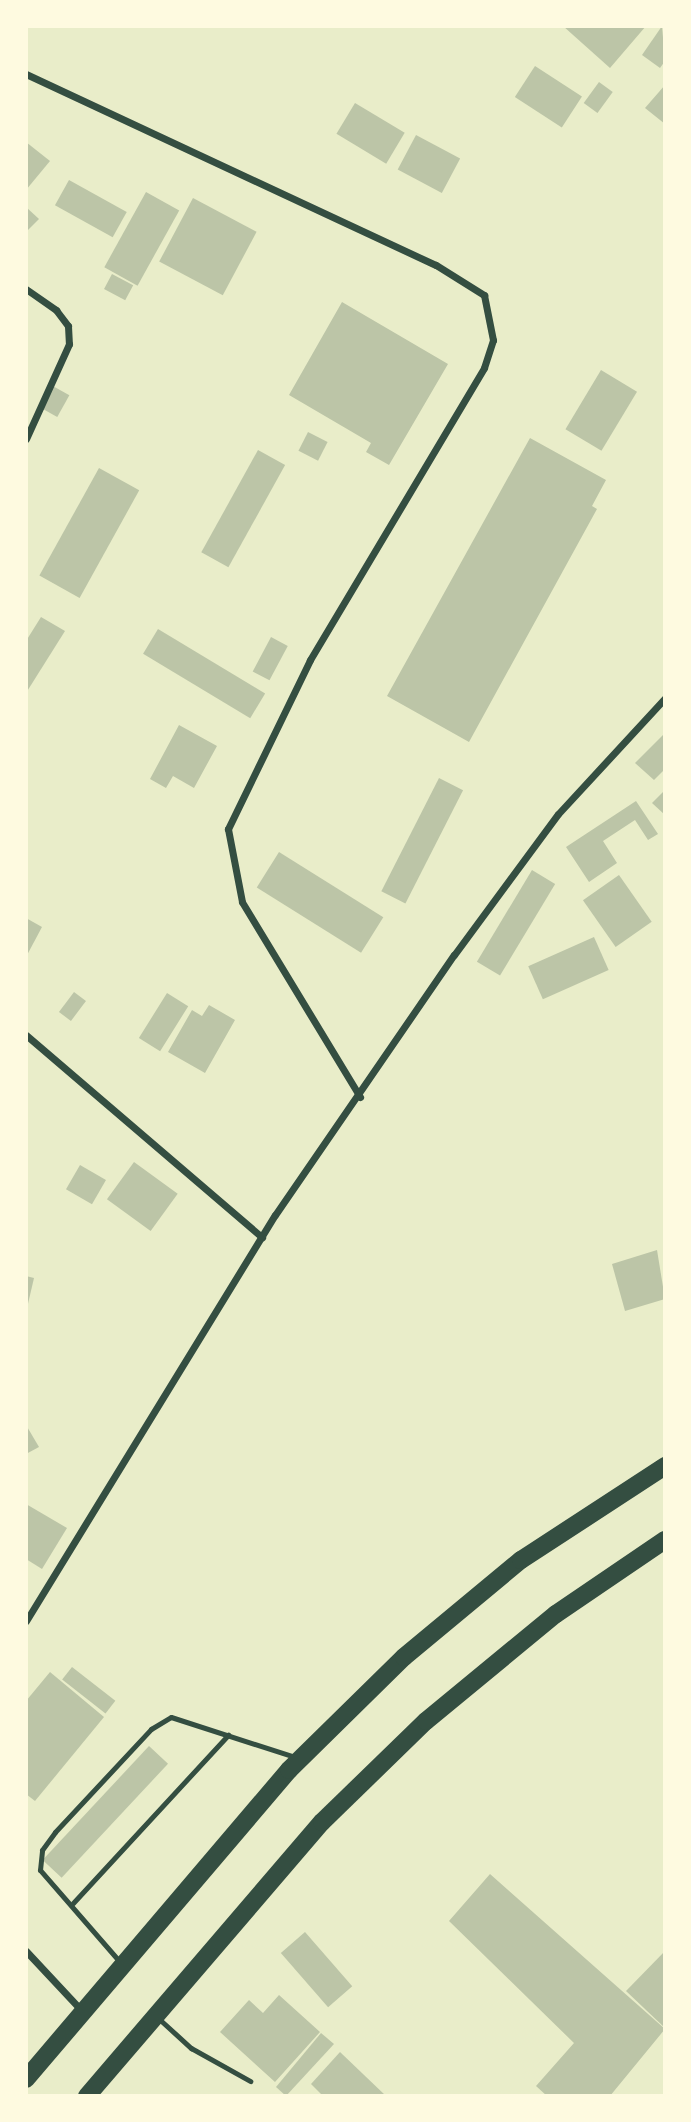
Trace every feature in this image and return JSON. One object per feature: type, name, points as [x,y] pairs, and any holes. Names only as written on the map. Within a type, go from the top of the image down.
[{"type":"main road","points":[[26,2079],[121,1964],[300,1759],[404,1657],[521,1559],[665,1466]]},
{"type":"main road","points":[[88,2096],[322,1822],[426,1721],[556,1614],[665,1540]]},
{"type":"street","points":[[26,74],[436,265],[484,295],[493,340],[484,368],[310,660],[228,828],[242,902],[360,1097]]},
{"type":"street","points":[[26,289],[56,310],[68,326],[69,344],[26,439]]},
{"type":"street","points":[[26,1621],[262,1237],[558,814],[665,698]]},
{"type":"street","points":[[26,1035],[262,1237]]},
{"type":"street","points":[[26,1951],[83,2011]]},
{"type":"lane","points":[[121,1964],[74,1903],[40,1870],[42,1850],[64,1823],[151,1729],[172,1717],[300,1759]]},
{"type":"lane","points":[[74,1903],[228,1735]]},
{"type":"lane","points":[[156,2016],[191,2048],[250,2081]]},
{"type":"building","points":[[563,26],[646,26],[610,68]]},
{"type":"building","points":[[662,26],[665,61],[660,68],[642,55]]},
{"type":"building","points":[[535,66],[582,96],[562,128],[515,97]]},
{"type":"building","points":[[599,82],[613,92],[597,113],[584,103]]},
{"type":"building","points":[[665,85],[665,124],[645,108]]},
{"type":"building","points":[[355,103],[405,133],[386,164],[336,134]]},
{"type":"building","points":[[416,135],[460,158],[442,193],[398,169]]},
{"type":"building","points":[[26,142],[50,161],[26,190]]},
{"type":"building","points":[[69,180],[127,212],[113,237],[55,205]]},
{"type":"building","points":[[146,192],[179,210],[138,286],[104,267]]},
{"type":"building","points":[[193,198],[257,232],[223,295],[159,262]]},
{"type":"building","points":[[26,207],[39,219],[26,232]]},
{"type":"building","points":[[112,274],[133,285],[125,300],[104,289]]},
{"type":"building","points":[[342,302],[448,364],[389,465],[366,452],[371,443],[289,395]]},
{"type":"building","points":[[601,370],[637,392],[601,451],[565,429]]},
{"type":"building","points":[[51,385],[69,395],[57,417],[39,407]]},
{"type":"building","points":[[308,432],[328,442],[318,461],[298,451]]},
{"type":"building","points":[[530,438],[606,480],[592,506],[597,509],[469,742],[387,696]]},
{"type":"building","points":[[258,450],[285,465],[228,567],[201,552]]},
{"type":"building","points":[[99,468],[139,490],[80,598],[39,576]]},
{"type":"building","points":[[41,617],[65,631],[26,693],[26,641]]},
{"type":"building","points":[[158,629],[265,693],[250,718],[143,654]]},
{"type":"building","points":[[271,637],[288,646],[269,680],[253,671]]},
{"type":"building","points":[[179,725],[217,746],[194,788],[173,776],[166,788],[150,779]]},
{"type":"building","points":[[665,733],[665,769],[654,780],[635,763]]},
{"type":"building","points":[[439,778],[463,790],[405,903],[381,891]]},
{"type":"building","points":[[665,790],[665,815],[652,803]]},
{"type":"building","points":[[636,801],[658,834],[648,840],[635,820],[603,841],[617,863],[589,882],[566,847]]},
{"type":"building","points":[[279,852],[383,917],[361,953],[257,888]]},
{"type":"building","points":[[532,870],[555,884],[500,976],[477,962]]},
{"type":"building","points":[[619,875],[652,922],[616,947],[583,900]]},
{"type":"building","points":[[26,918],[42,927],[26,957]]},
{"type":"building","points":[[594,937],[609,970],[543,999],[528,966]]},
{"type":"building","points":[[74,992],[86,1001],[71,1021],[59,1012]]},
{"type":"building","points":[[167,993],[188,1006],[160,1051],[139,1038]]},
{"type":"building","points":[[209,1005],[235,1020],[205,1073],[168,1052],[192,1010],[202,1016]]},
{"type":"building","points":[[134,1162],[178,1194],[151,1231],[107,1199]]},
{"type":"building","points":[[80,1165],[106,1180],[92,1204],[66,1189]]},
{"type":"building","points":[[657,1250],[665,1299],[625,1311],[612,1264]]},
{"type":"building","points":[[26,1276],[34,1278],[27,1308],[26,1307]]},
{"type":"building","points":[[26,1425],[39,1447],[26,1454]]},
{"type":"building","points":[[26,1504],[67,1528],[42,1569],[26,1559]]},
{"type":"building","points":[[72,1667],[115,1701],[105,1713],[62,1680]]},
{"type":"building","points":[[50,1672],[104,1717],[35,1801],[26,1794],[26,1701]]},
{"type":"building","points":[[149,1746],[168,1764],[62,1878],[43,1860]]},
{"type":"building","points":[[490,1874],[665,2029],[610,2096],[547,2096],[536,2086],[574,2043],[449,1921]]},
{"type":"building","points":[[305,1932],[352,1986],[328,2007],[281,1953]]},
{"type":"building","points":[[665,1951],[665,2028],[626,1991]]},
{"type":"building","points":[[279,1995],[320,2032],[275,2082],[220,2032],[249,2000],[263,2013]]},
{"type":"building","points":[[321,2033],[334,2044],[286,2096],[276,2087]]},
{"type":"building","points":[[340,2052],[386,2096],[323,2096],[311,2084]]}]
